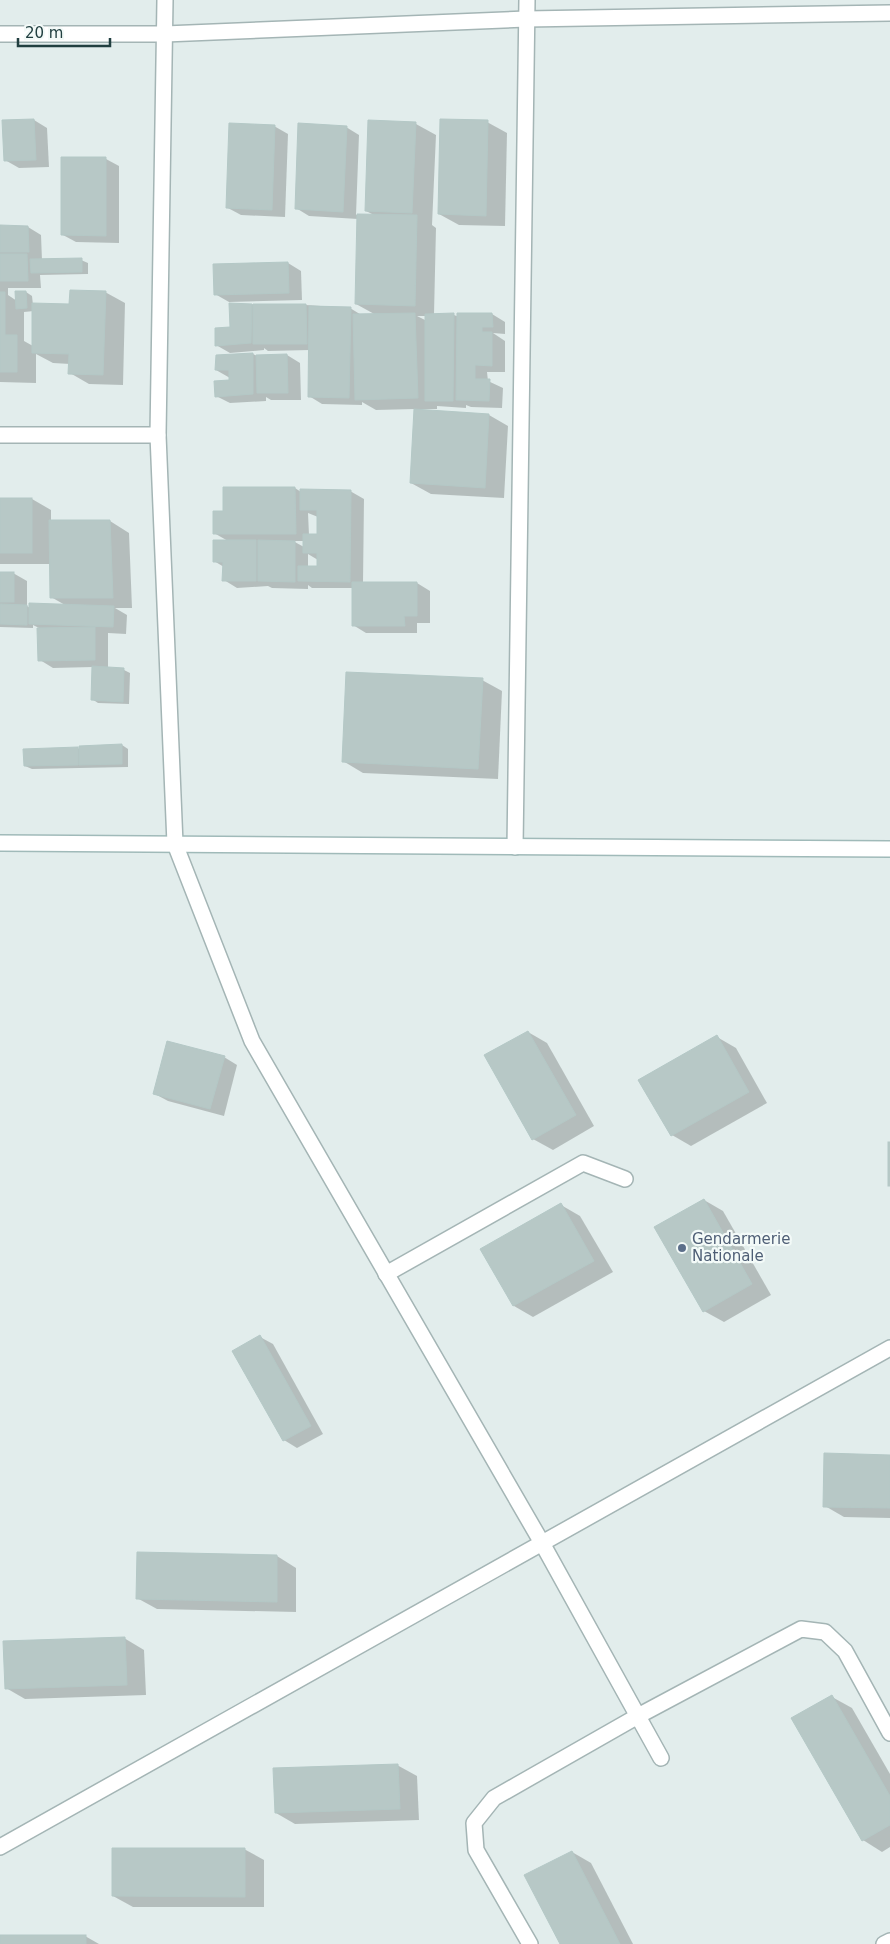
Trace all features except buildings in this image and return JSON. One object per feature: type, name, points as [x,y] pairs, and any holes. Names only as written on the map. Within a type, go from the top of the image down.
[{"type":"street","points":[[165,0],[158,436],[175,844],[252,1041],[542,1543],[661,1758]]},
{"type":"street","points":[[515,846],[527,0]]},
{"type":"street","points":[[0,34],[165,34],[526,19],[890,14]]},
{"type":"street","points":[[0,435],[158,436]]},
{"type":"street","points":[[0,843],[890,849]]},
{"type":"street","points":[[386,1274],[582,1163],[626,1179]]},
{"type":"street","points":[[0,1847],[890,1348]]},
{"type":"street","points":[[530,1944],[476,1850],[474,1823],[494,1798],[638,1716],[801,1628],[825,1632],[845,1651],[890,1733]]},
{"type":"street","points":[[884,1944],[890,1941]]},
{"type":"place","name":"Gendarmerie Nationale","points":[[682,1248]]}]
